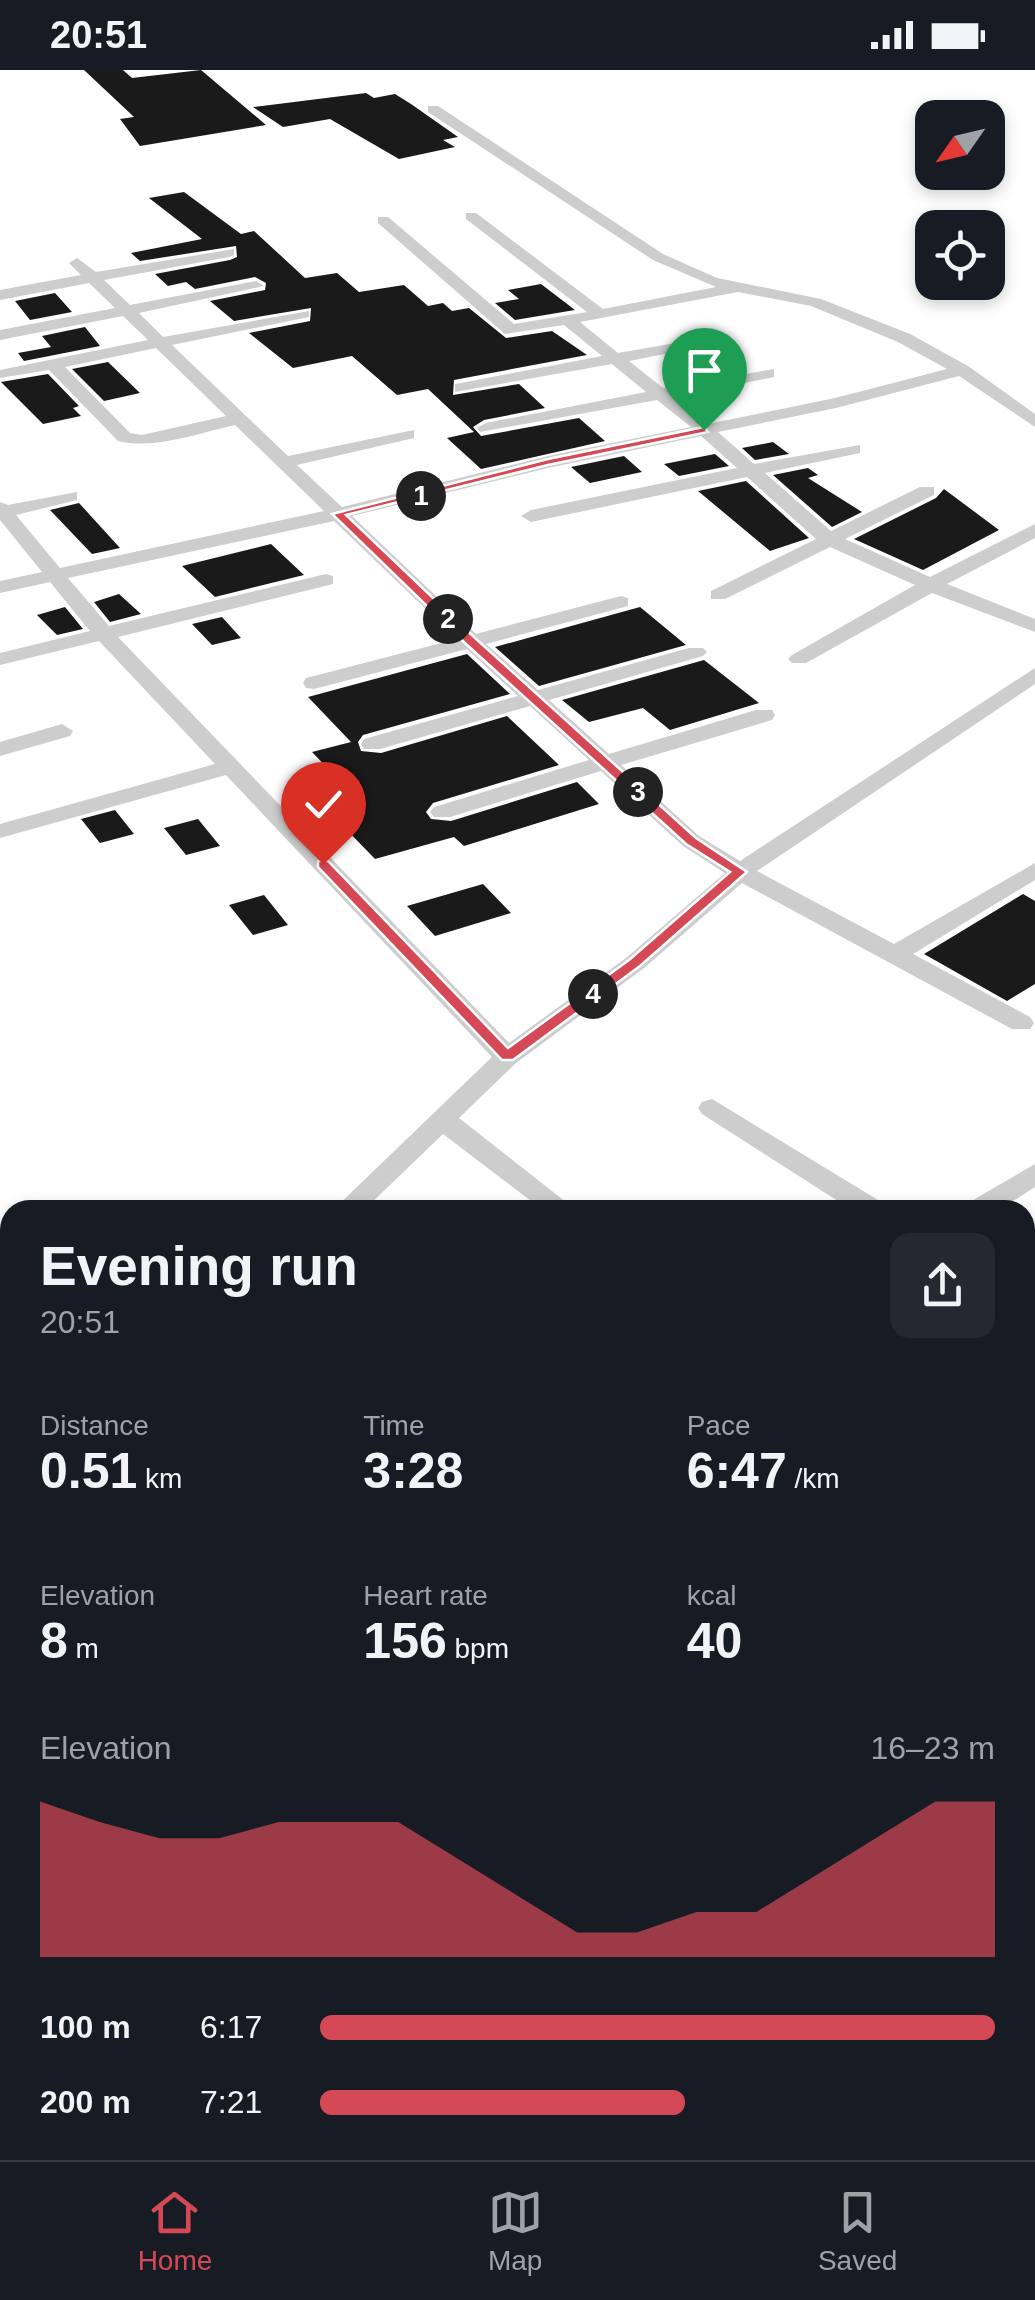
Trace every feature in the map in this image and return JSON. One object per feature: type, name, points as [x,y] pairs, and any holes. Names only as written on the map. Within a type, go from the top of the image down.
[{"type":"street","points":[[433,109],[658,257],[713,282],[816,302],[904,338],[962,370],[1035,422]]},
{"type":"street","points":[[470,216],[600,314]]},
{"type":"street","points":[[383,220],[511,330],[740,287]]},
{"type":"street","points":[[0,295],[229,252]]},
{"type":"street","points":[[77,263],[471,641],[691,841],[740,872],[894,955],[1030,1023]]},
{"type":"street","points":[[0,335],[256,286]]},
{"type":"street","points":[[5,374],[303,314]]},
{"type":"street","points":[[567,320],[704,430],[828,539],[1035,626]]},
{"type":"street","points":[[461,388],[721,338]]},
{"type":"street","points":[[54,364],[124,438],[142,440],[238,419]]},
{"type":"street","points":[[0,586],[338,514],[548,462],[836,403],[962,370]]},
{"type":"street","points":[[486,428],[768,372]]},
{"type":"street","points":[[284,462],[408,434]]},
{"type":"street","points":[[531,516],[854,449]]},
{"type":"street","points":[[718,594],[927,491]]},
{"type":"street","points":[[70,496],[1,511],[103,632],[507,1057]]},
{"type":"street","points":[[799,659],[1035,530]]},
{"type":"street","points":[[0,658],[326,580]]},
{"type":"street","points":[[314,684],[621,602]]},
{"type":"street","points":[[372,744],[696,652]]},
{"type":"street","points":[[358,1200],[507,1057],[635,963],[740,872],[1035,674]]},
{"type":"street","points":[[442,812],[764,715]]},
{"type":"street","points":[[0,748],[62,731]]},
{"type":"street","points":[[0,831],[231,767]]},
{"type":"street","points":[[894,955],[1035,870]]},
{"type":"street","points":[[712,1108],[857,1200]]},
{"type":"street","points":[[442,1120],[549,1200]]},
{"type":"street","points":[[994,1200],[1035,1174]]},
{"type":"building","points":[[84,70],[123,70],[132,78],[201,70],[266,125],[140,146],[120,119],[134,117]]},
{"type":"building","points":[[366,93],[374,98],[395,94],[458,137],[443,140],[455,147],[399,159],[330,119],[283,127],[253,107]]},
{"type":"building","points":[[184,192],[241,234],[254,231],[305,278],[337,273],[359,292],[404,285],[428,306],[443,303],[452,311],[469,308],[506,338],[552,331],[587,355],[454,380],[453,395],[519,384],[545,408],[484,420],[473,427],[481,436],[579,418],[605,441],[481,469],[447,438],[474,432],[428,389],[397,395],[352,356],[293,368],[249,333],[310,321],[311,308],[234,321],[210,301],[265,290],[266,283],[255,277],[195,289],[186,282],[168,286],[155,274],[230,260],[237,257],[236,246],[140,261],[131,253],[202,239],[149,198]]},
{"type":"building","points":[[541,284],[575,310],[515,320],[495,303],[519,299],[508,290]]},
{"type":"building","points":[[55,293],[72,312],[30,320],[15,301]]},
{"type":"building","points":[[85,327],[100,346],[24,361],[18,353],[51,347],[42,336]]},
{"type":"building","points":[[108,362],[140,393],[104,401],[72,369]]},
{"type":"building","points":[[48,374],[79,406],[73,408],[81,416],[43,424],[1,382]]},
{"type":"building","points":[[773,442],[789,454],[755,460],[742,448]]},
{"type":"building","points":[[715,454],[729,466],[679,476],[664,464]]},
{"type":"building","points":[[624,456],[642,472],[590,483],[571,467]]},
{"type":"building","points":[[808,468],[818,475],[808,478],[862,512],[832,527],[773,475]]},
{"type":"building","points":[[746,481],[809,538],[770,551],[698,491]]},
{"type":"building","points":[[944,489],[999,530],[923,570],[854,539],[936,498]]},
{"type":"building","points":[[79,503],[120,548],[92,554],[50,510]]},
{"type":"building","points":[[271,544],[304,575],[215,597],[182,566]]},
{"type":"building","points":[[119,594],[141,614],[110,622],[94,602]]},
{"type":"building","points":[[65,607],[83,629],[57,635],[37,615]]},
{"type":"building","points":[[640,607],[686,645],[539,686],[495,647]]},
{"type":"building","points":[[222,617],[241,638],[212,645],[192,624]]},
{"type":"building","points":[[467,654],[510,694],[363,735],[358,742],[361,751],[381,753],[507,716],[559,765],[433,803],[426,812],[431,819],[451,821],[577,782],[599,804],[464,846],[454,837],[375,859],[306,788],[338,779],[312,752],[351,742],[308,697]]},
{"type":"building","points":[[704,660],[759,703],[670,730],[643,708],[589,722],[562,700]]},
{"type":"building","points":[[115,810],[134,834],[100,843],[81,819]]},
{"type":"building","points":[[198,819],[220,846],[186,855],[164,828]]},
{"type":"building","points":[[483,884],[511,913],[435,936],[407,906]]},
{"type":"building","points":[[1023,894],[1035,901],[1035,984],[1007,1001],[924,954]]},
{"type":"building","points":[[264,895],[288,925],[253,935],[229,905]]},
{"type":"route","points":[[323,864],[507,1057],[635,963],[740,872],[691,841],[532,698],[338,514],[548,462],[704,430]]}]
